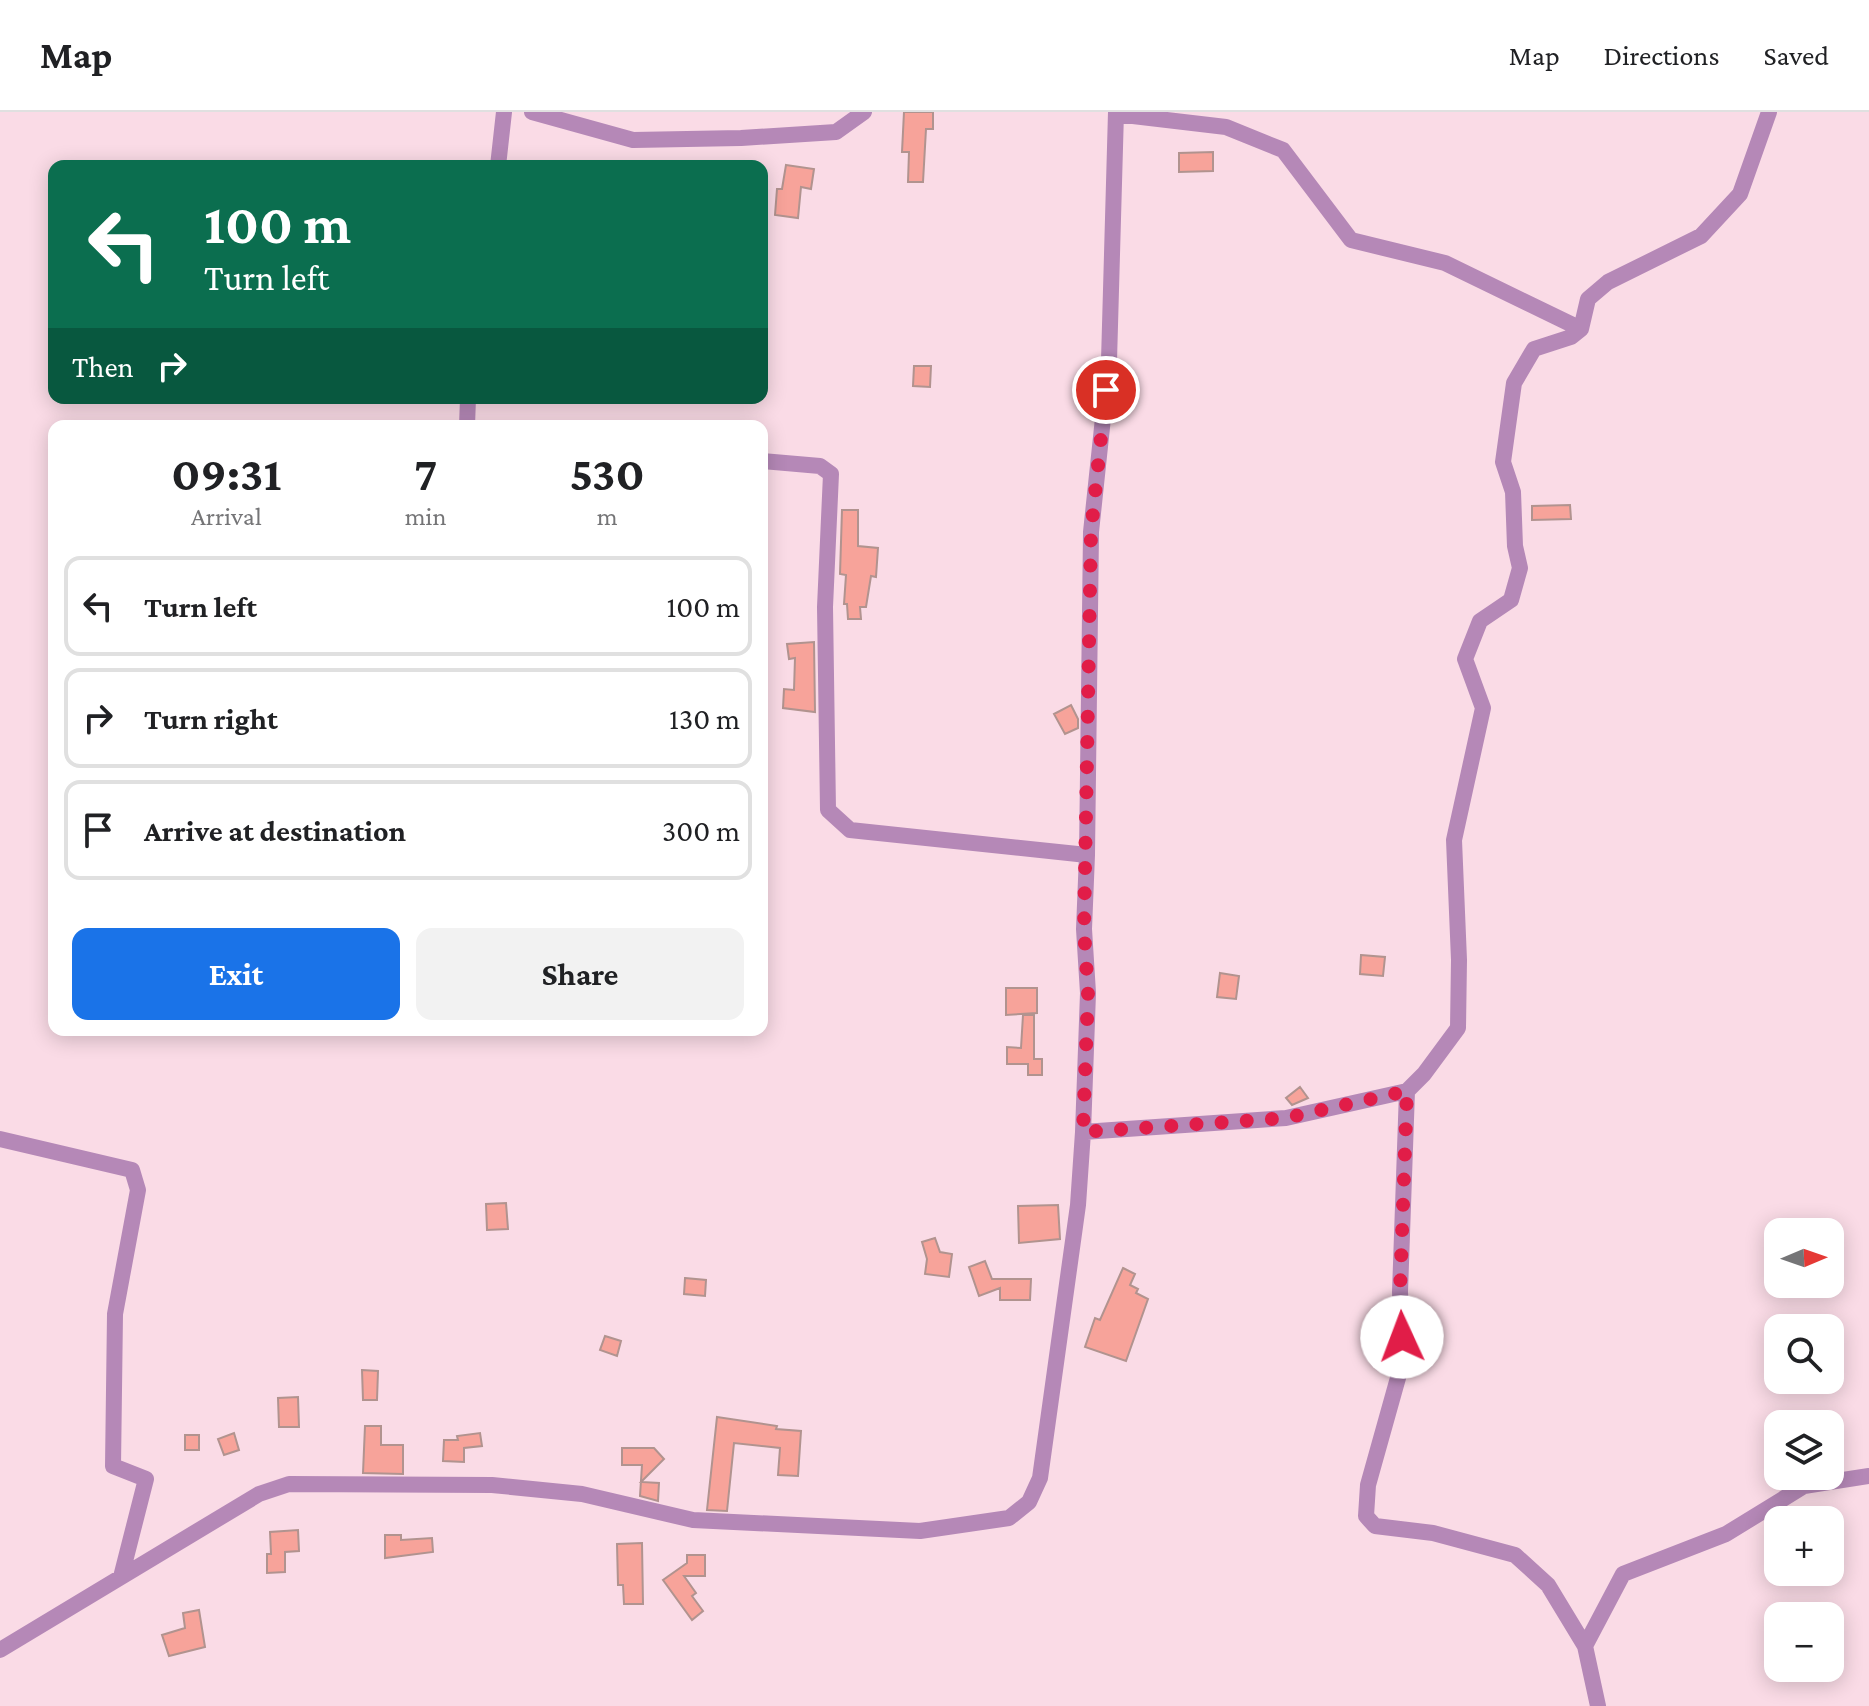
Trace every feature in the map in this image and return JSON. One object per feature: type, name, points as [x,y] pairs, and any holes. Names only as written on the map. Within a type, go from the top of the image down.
[{"type":"street","points":[[499,160],[504,112]]},
{"type":"street","points":[[532,112],[633,140],[836,132],[864,112]]},
{"type":"street","points":[[1598,1706],[1585,1646],[1548,1585],[1515,1555],[1433,1533],[1375,1526],[1366,1516],[1368,1485],[1403,1360],[1400,1292],[1407,1091],[1458,1028],[1459,960],[1454,840],[1483,708],[1465,659],[1480,621],[1511,600],[1520,568],[1515,546],[1513,492],[1503,462],[1514,383],[1534,349],[1571,337],[1581,329],[1588,299],[1608,282],[1701,236],[1740,194],[1769,112]]},
{"type":"street","points":[[0,1650],[259,1494],[289,1484],[492,1485],[582,1494],[693,1520],[920,1531],[1009,1518],[1029,1502],[1040,1478],[1078,1205],[1083,1132],[1088,993],[1084,929],[1091,532],[1109,361],[1116,113],[1226,127],[1283,150],[1351,240],[1445,263],[1581,329]]},
{"type":"street","points":[[768,462],[820,466],[831,474],[825,607],[828,810],[850,830],[1087,855]]},
{"type":"street","points":[[1083,1132],[1286,1118],[1407,1091]]},
{"type":"street","points":[[0,1139],[132,1170],[138,1190],[115,1314],[113,1466],[146,1479],[121,1577]]},
{"type":"street","points":[[1585,1646],[1623,1574],[1726,1534],[1804,1486],[1869,1476]]},
{"type":"building","points":[[904,112],[933,112],[933,129],[926,129],[923,182],[908,182],[909,152],[902,152]]},
{"type":"building","points":[[1213,152],[1213,171],[1179,172],[1179,153]]},
{"type":"building","points":[[786,165],[814,169],[811,189],[801,187],[798,218],[775,215],[777,189],[782,189]]},
{"type":"building","points":[[914,366],[931,366],[930,387],[913,386]]},
{"type":"building","points":[[1570,505],[1571,519],[1532,520],[1532,506]]},
{"type":"building","points":[[842,510],[858,510],[858,546],[878,548],[876,577],[871,576],[866,607],[860,607],[861,619],[848,619],[847,604],[844,604],[846,575],[840,574]]},
{"type":"building","points":[[814,642],[815,712],[783,708],[784,689],[794,690],[795,658],[789,659],[787,644]]},
{"type":"building","points":[[1071,705],[1078,719],[1078,728],[1065,734],[1054,714]]},
{"type":"building","points":[[1361,955],[1385,957],[1383,976],[1360,974]]},
{"type":"building","points":[[1220,973],[1239,976],[1236,999],[1217,997]]},
{"type":"building","points":[[1006,988],[1037,988],[1037,1013],[1006,1015]]},
{"type":"building","points":[[1023,1015],[1034,1015],[1034,1059],[1042,1059],[1042,1075],[1028,1075],[1028,1064],[1007,1064],[1007,1047],[1021,1048]]},
{"type":"building","points":[[1300,1087],[1308,1098],[1292,1105],[1286,1098]]},
{"type":"building","points":[[506,1203],[508,1229],[487,1230],[486,1204]]},
{"type":"building","points":[[1058,1205],[1060,1239],[1019,1243],[1018,1206]]},
{"type":"building","points":[[935,1238],[940,1252],[952,1254],[949,1277],[925,1274],[927,1259],[922,1242]]},
{"type":"building","points":[[985,1261],[992,1279],[1031,1279],[1030,1300],[1000,1300],[1000,1288],[979,1296],[969,1267]]},
{"type":"building","points":[[1123,1268],[1135,1274],[1130,1285],[1138,1289],[1136,1293],[1148,1299],[1126,1361],[1085,1347],[1095,1318],[1100,1320]]},
{"type":"building","points":[[685,1278],[706,1280],[705,1296],[684,1294]]},
{"type":"building","points":[[605,1336],[621,1341],[617,1356],[600,1350]]},
{"type":"building","points":[[362,1370],[378,1371],[377,1400],[363,1400]]},
{"type":"building","points":[[298,1397],[299,1427],[279,1427],[278,1398]]},
{"type":"building","points":[[717,1417],[801,1431],[798,1476],[778,1475],[780,1448],[734,1443],[727,1511],[707,1510]]},
{"type":"building","points":[[365,1426],[381,1426],[381,1445],[403,1445],[403,1474],[363,1473]]},
{"type":"building","points":[[234,1433],[239,1450],[224,1455],[218,1439]]},
{"type":"building","points":[[480,1433],[482,1446],[464,1448],[464,1462],[443,1461],[444,1440],[458,1440],[457,1436]]},
{"type":"building","points":[[185,1435],[199,1435],[199,1450],[185,1450]]},
{"type":"building","points":[[622,1448],[654,1448],[664,1459],[641,1482],[659,1483],[658,1501],[640,1496],[642,1465],[622,1465]]},
{"type":"building","points":[[298,1530],[299,1551],[285,1552],[285,1572],[267,1573],[267,1554],[271,1554],[270,1532]]},
{"type":"building","points":[[385,1535],[401,1535],[401,1540],[432,1538],[433,1552],[385,1558]]},
{"type":"building","points":[[642,1543],[643,1604],[624,1604],[623,1585],[618,1585],[617,1544]]},
{"type":"building","points":[[687,1555],[705,1555],[705,1576],[684,1576],[696,1593],[692,1596],[703,1611],[692,1620],[663,1580],[687,1563]]},
{"type":"building","points":[[199,1610],[205,1647],[169,1656],[162,1635],[185,1628],[183,1613]]},
{"type":"route","points":[[1106,390],[1091,532],[1084,929],[1088,993],[1083,1132],[1286,1118],[1407,1091],[1400,1292],[1402,1337]]}]
